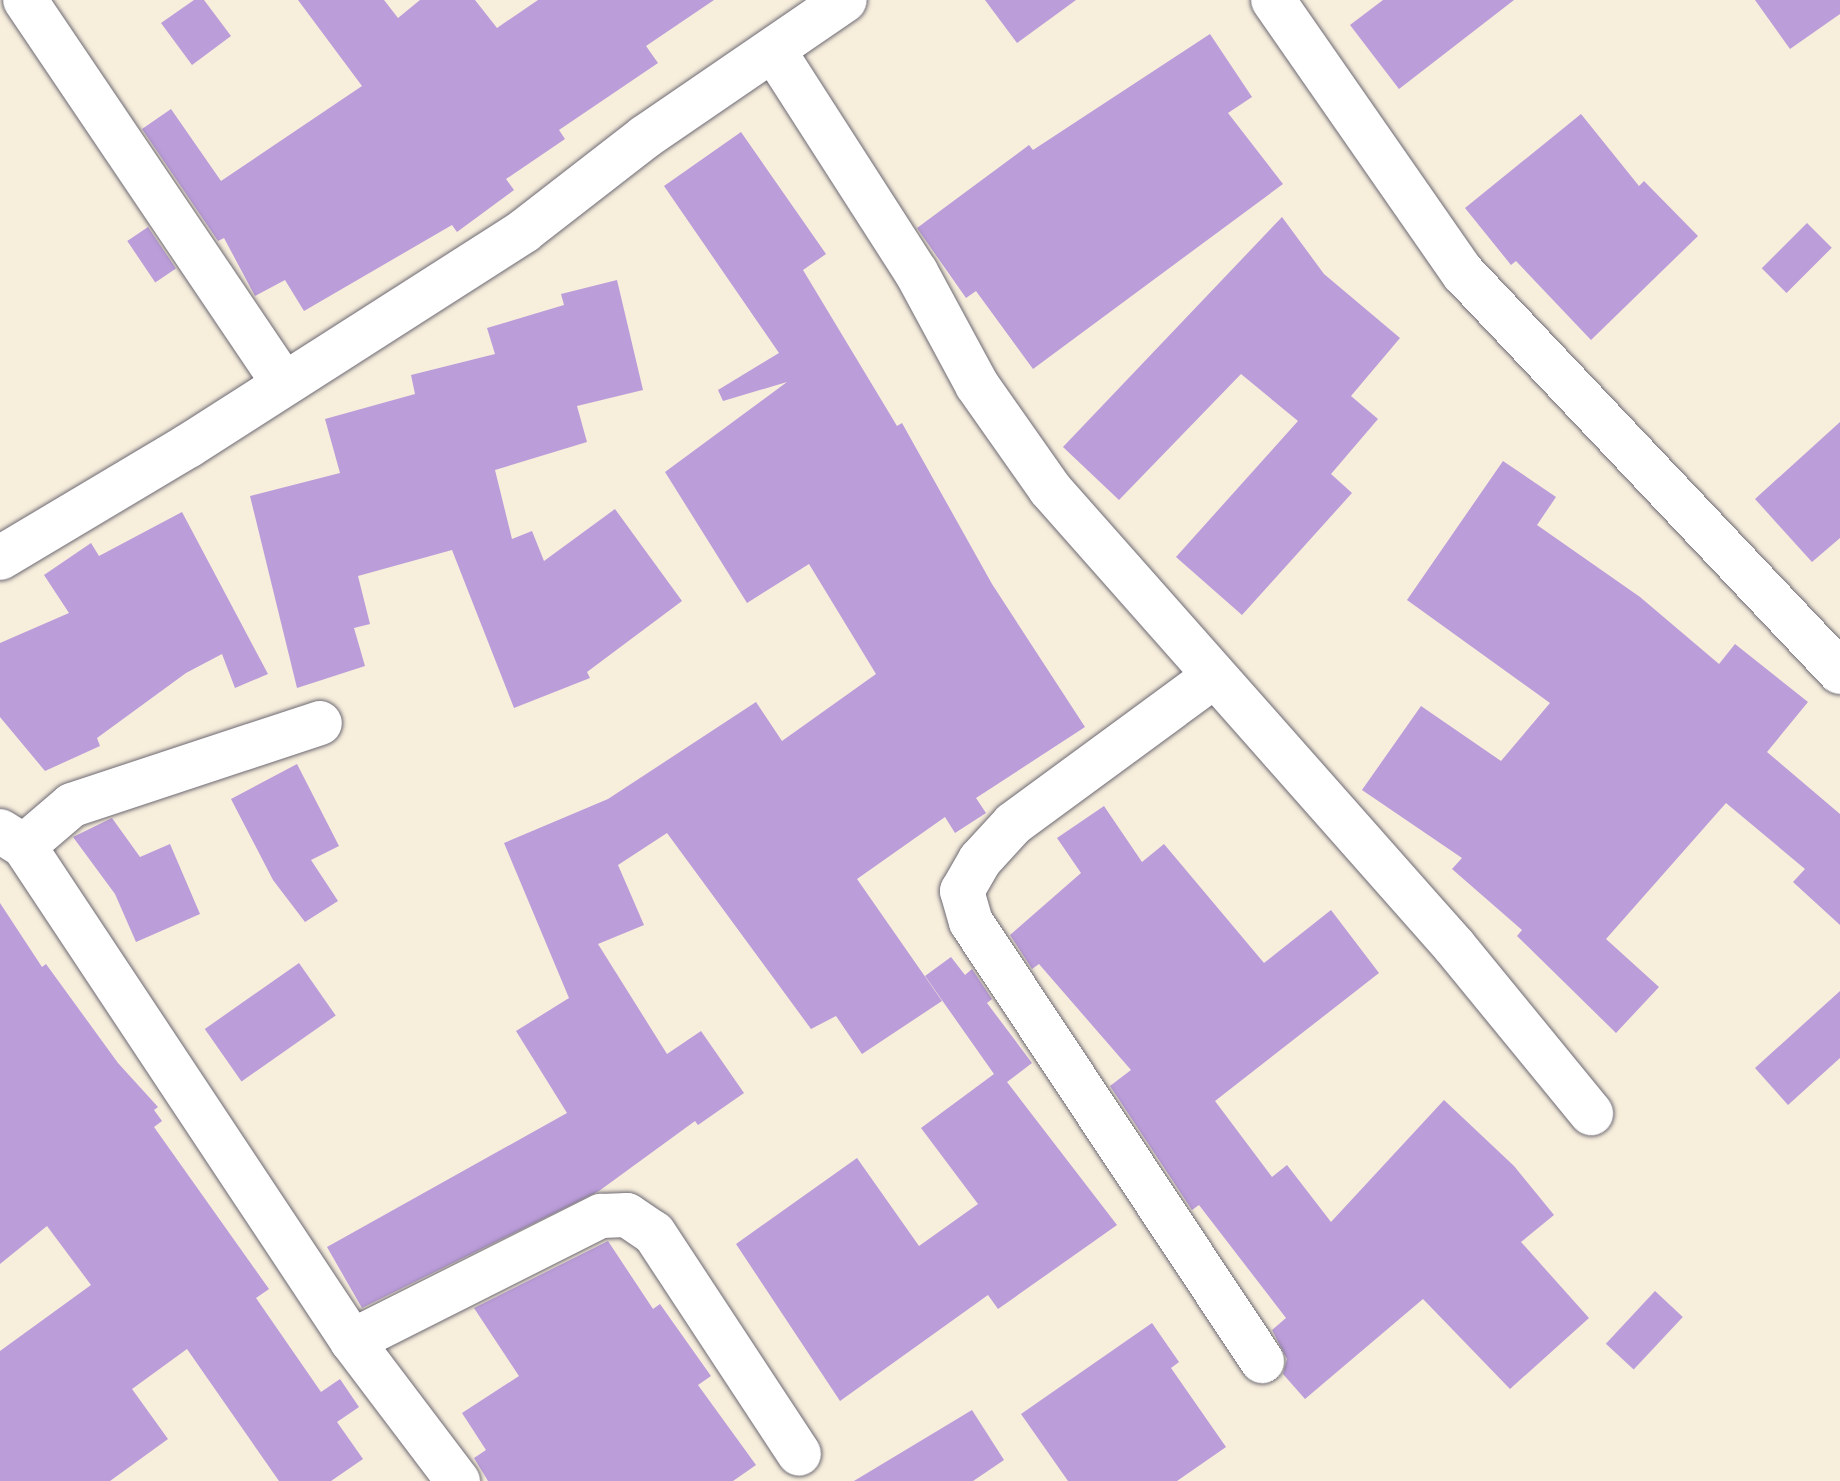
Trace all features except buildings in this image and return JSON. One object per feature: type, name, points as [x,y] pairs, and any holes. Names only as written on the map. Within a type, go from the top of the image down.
[{"type":"street","points":[[25,0],[283,383]]},
{"type":"street","points":[[0,558],[524,231],[645,137],[845,0]]},
{"type":"street","points":[[1273,0],[1463,273],[1840,672]]},
{"type":"street","points":[[774,51],[916,272],[977,385],[1050,489],[1213,677],[1455,947],[1591,1113]]},
{"type":"street","points":[[1213,677],[1013,824],[980,860],[962,891],[971,922],[1262,1361]]},
{"type":"street","points":[[320,723],[72,805],[12,839],[352,1341],[458,1481]]},
{"type":"street","points":[[352,1341],[601,1216],[627,1215],[654,1233],[799,1454]]}]
